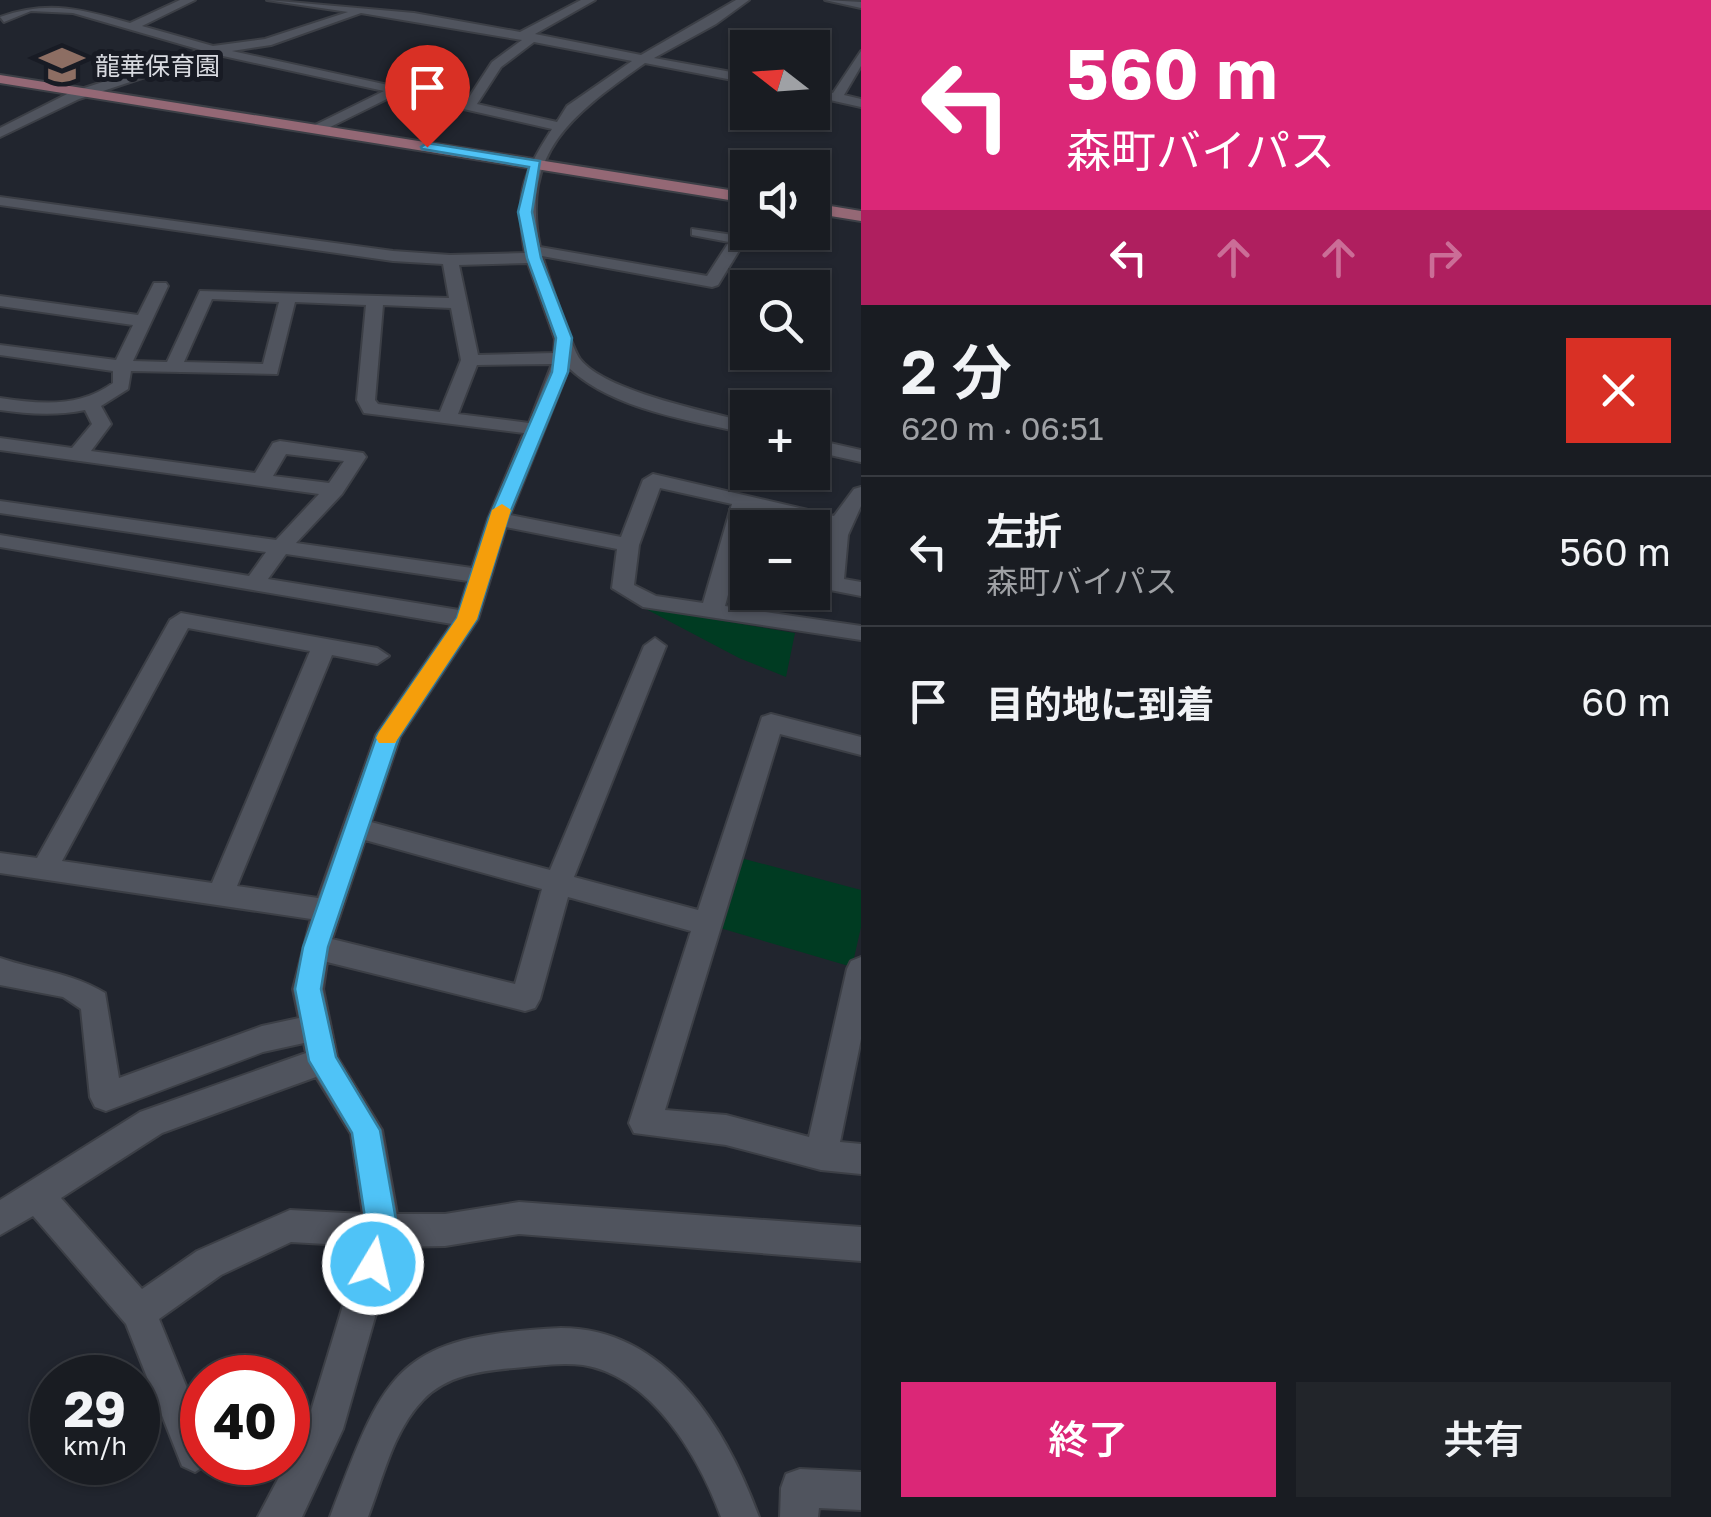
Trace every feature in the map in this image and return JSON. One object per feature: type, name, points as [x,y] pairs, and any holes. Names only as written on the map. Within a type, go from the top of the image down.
[{"type":"main road","points":[[0,79],[730,195]]},
{"type":"main road","points":[[830,211],[861,216]]},
{"type":"street","points":[[134,25],[189,0]]},
{"type":"street","points":[[273,0],[529,36],[730,76]]},
{"type":"street","points":[[0,132],[81,94],[213,50],[267,42],[363,10],[377,0]]},
{"type":"street","points":[[468,107],[496,65],[529,36],[589,0]]},
{"type":"street","points":[[730,423],[659,404],[596,380],[572,362],[563,348],[533,254],[525,212],[536,164],[572,109],[643,59],[712,22],[743,0]]},
{"type":"street","points":[[831,0],[861,5]]},
{"type":"street","points":[[4,19],[30,8],[74,10],[213,50],[559,126]]},
{"type":"street","points":[[837,98],[861,55]]},
{"type":"street","points":[[318,130],[394,91]]},
{"type":"street","points":[[830,96],[861,102]]},
{"type":"street","points":[[0,201],[272,241],[450,260],[533,254],[712,282],[731,250]]},
{"type":"street","points":[[697,232],[730,238]]},
{"type":"street","points":[[448,418],[470,360],[450,260]]},
{"type":"street","points":[[0,404],[49,412],[89,402],[122,385],[122,366],[160,286]]},
{"type":"street","points":[[173,368],[206,294],[458,303]]},
{"type":"street","points":[[0,350],[122,366],[271,370],[288,297]]},
{"type":"street","points":[[375,300],[366,406],[535,429]]},
{"type":"street","points":[[0,301],[144,321]]},
{"type":"street","points":[[470,360],[563,348]]},
{"type":"street","points":[[288,1513],[324,1428],[383,1231],[366,1130],[323,1061],[308,989],[316,947],[388,735],[467,619],[498,518],[560,372],[563,348]]},
{"type":"street","points":[[77,454],[102,424],[89,402]]},
{"type":"street","points":[[0,444],[334,490]]},
{"type":"street","points":[[255,583],[277,549],[334,490],[356,457],[280,447],[260,480]]},
{"type":"street","points":[[830,449],[861,456]]},
{"type":"street","points":[[838,523],[653,480],[628,544],[623,588],[651,602],[861,633]]},
{"type":"street","points":[[861,493],[838,523],[833,584],[861,590]]},
{"type":"street","points":[[712,611],[743,501]]},
{"type":"street","points":[[0,507],[481,576]]},
{"type":"street","points":[[498,518],[628,544]]},
{"type":"street","points":[[0,564],[8,542],[467,619]]},
{"type":"street","points":[[44,870],[181,620],[377,656]]},
{"type":"street","points":[[220,895],[324,646]]},
{"type":"street","points":[[316,947],[525,999],[558,883],[656,646]]},
{"type":"street","points":[[861,746],[771,723],[645,1123],[726,1130],[821,1156],[861,1159]]},
{"type":"street","points":[[354,827],[707,924]]},
{"type":"street","points":[[0,863],[326,910]]},
{"type":"street","points":[[821,1156],[861,969]]},
{"type":"street","points":[[0,970],[13,978],[69,986],[95,1002],[106,1097],[262,1039],[316,1028]]},
{"type":"street","points":[[0,1219],[151,1122],[323,1061]]},
{"type":"street","points":[[37,1196],[139,1312],[180,1415]]},
{"type":"street","points":[[139,1312],[209,1263],[290,1226],[445,1230],[518,1218],[861,1244]]},
{"type":"street","points":[[349,1517],[394,1408],[422,1376],[464,1358],[562,1347],[586,1348],[619,1358],[666,1394],[710,1449],[740,1517]]},
{"type":"street","points":[[799,1517],[800,1488],[861,1490]]},
{"type":"green space","points":[[644,608],[795,633],[786,677],[739,658]]},
{"type":"green space","points":[[741,858],[861,890],[861,927],[852,967],[720,928]]},
{"type":"slow traffic","points":[[387,738],[467,619],[502,510]]},
{"type":"place","name":"龍華保育園","points":[[62,65]]},
{"type":"route","points":[[373,1264],[383,1231],[366,1130],[323,1061],[308,989],[316,947],[388,735],[467,619],[498,518],[560,372],[564,338],[534,258],[525,212],[536,164],[427,147]]}]
